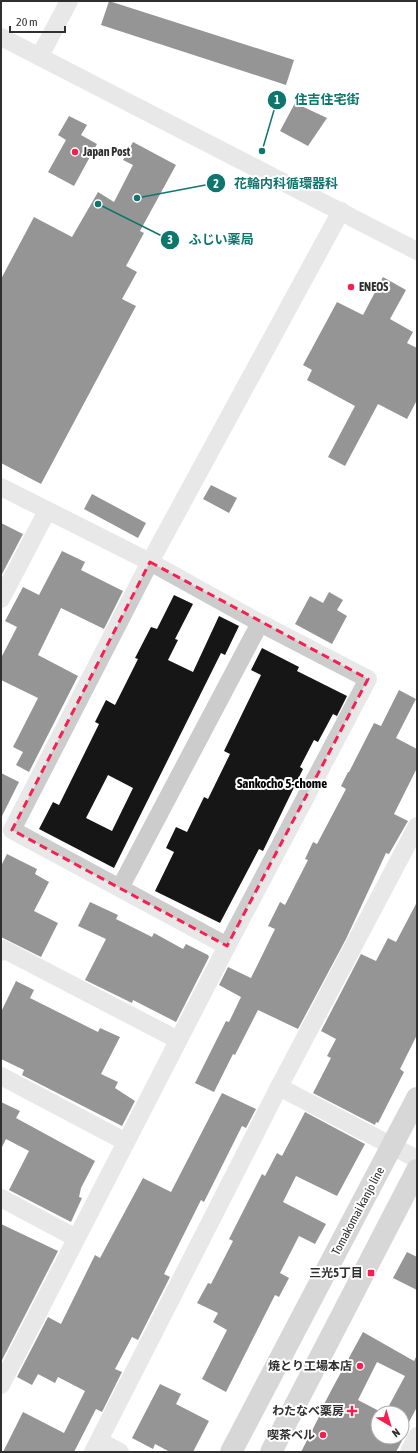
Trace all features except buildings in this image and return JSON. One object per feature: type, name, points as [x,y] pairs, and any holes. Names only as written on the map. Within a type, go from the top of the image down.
[{"type":"main road","name":"Tomakomai kanjo line","points":[[231,1452],[417,1098]]},
{"type":"main road","points":[[270,1452],[417,1170]]},
{"type":"street","points":[[40,56],[69,1]]},
{"type":"street","points":[[1,37],[417,251]]},
{"type":"street","points":[[227,946],[12,830],[150,562],[341,211]]},
{"type":"street","points":[[1,487],[150,562],[260,623],[368,679],[178,1040],[1,1385]]},
{"type":"street","points":[[1,599],[47,511]]},
{"type":"street","points":[[120,888],[260,623]]},
{"type":"street","points":[[120,1452],[96,1446],[279,1087],[417,826]]},
{"type":"street","points":[[1,952],[2,949],[178,1040]]},
{"type":"street","points":[[1,1076],[126,1142]]},
{"type":"street","points":[[279,1087],[417,1159]]},
{"type":"street","points":[[1,1198],[76,1238]]},
{"type":"street","points":[[409,1452],[417,1436]]},
{"type":"highlighted area","points":[[150,562],[368,679],[227,946],[12,830]]},
{"type":"place","name":"住吉住宅街","points":[[262,151]]},
{"type":"place","name":"Japan Post","points":[[75,152]]},
{"type":"place","name":"花輪内科循環器科","points":[[137,198]]},
{"type":"place","name":"ふじい薬局","points":[[98,204]]},
{"type":"place","name":"ENEOS","points":[[351,287]]},
{"type":"place","name":"三光5丁目","points":[[371,1273]]},
{"type":"place","name":"焼とり工場本店","points":[[360,1366]]},
{"type":"place","name":"わたなべ薬房","points":[[352,1411]]},
{"type":"place","name":"喫茶ベル","points":[[323,1435]]},
{"type":"district","name":"Sankocho 5-chome","points":[[282,783]]}]
